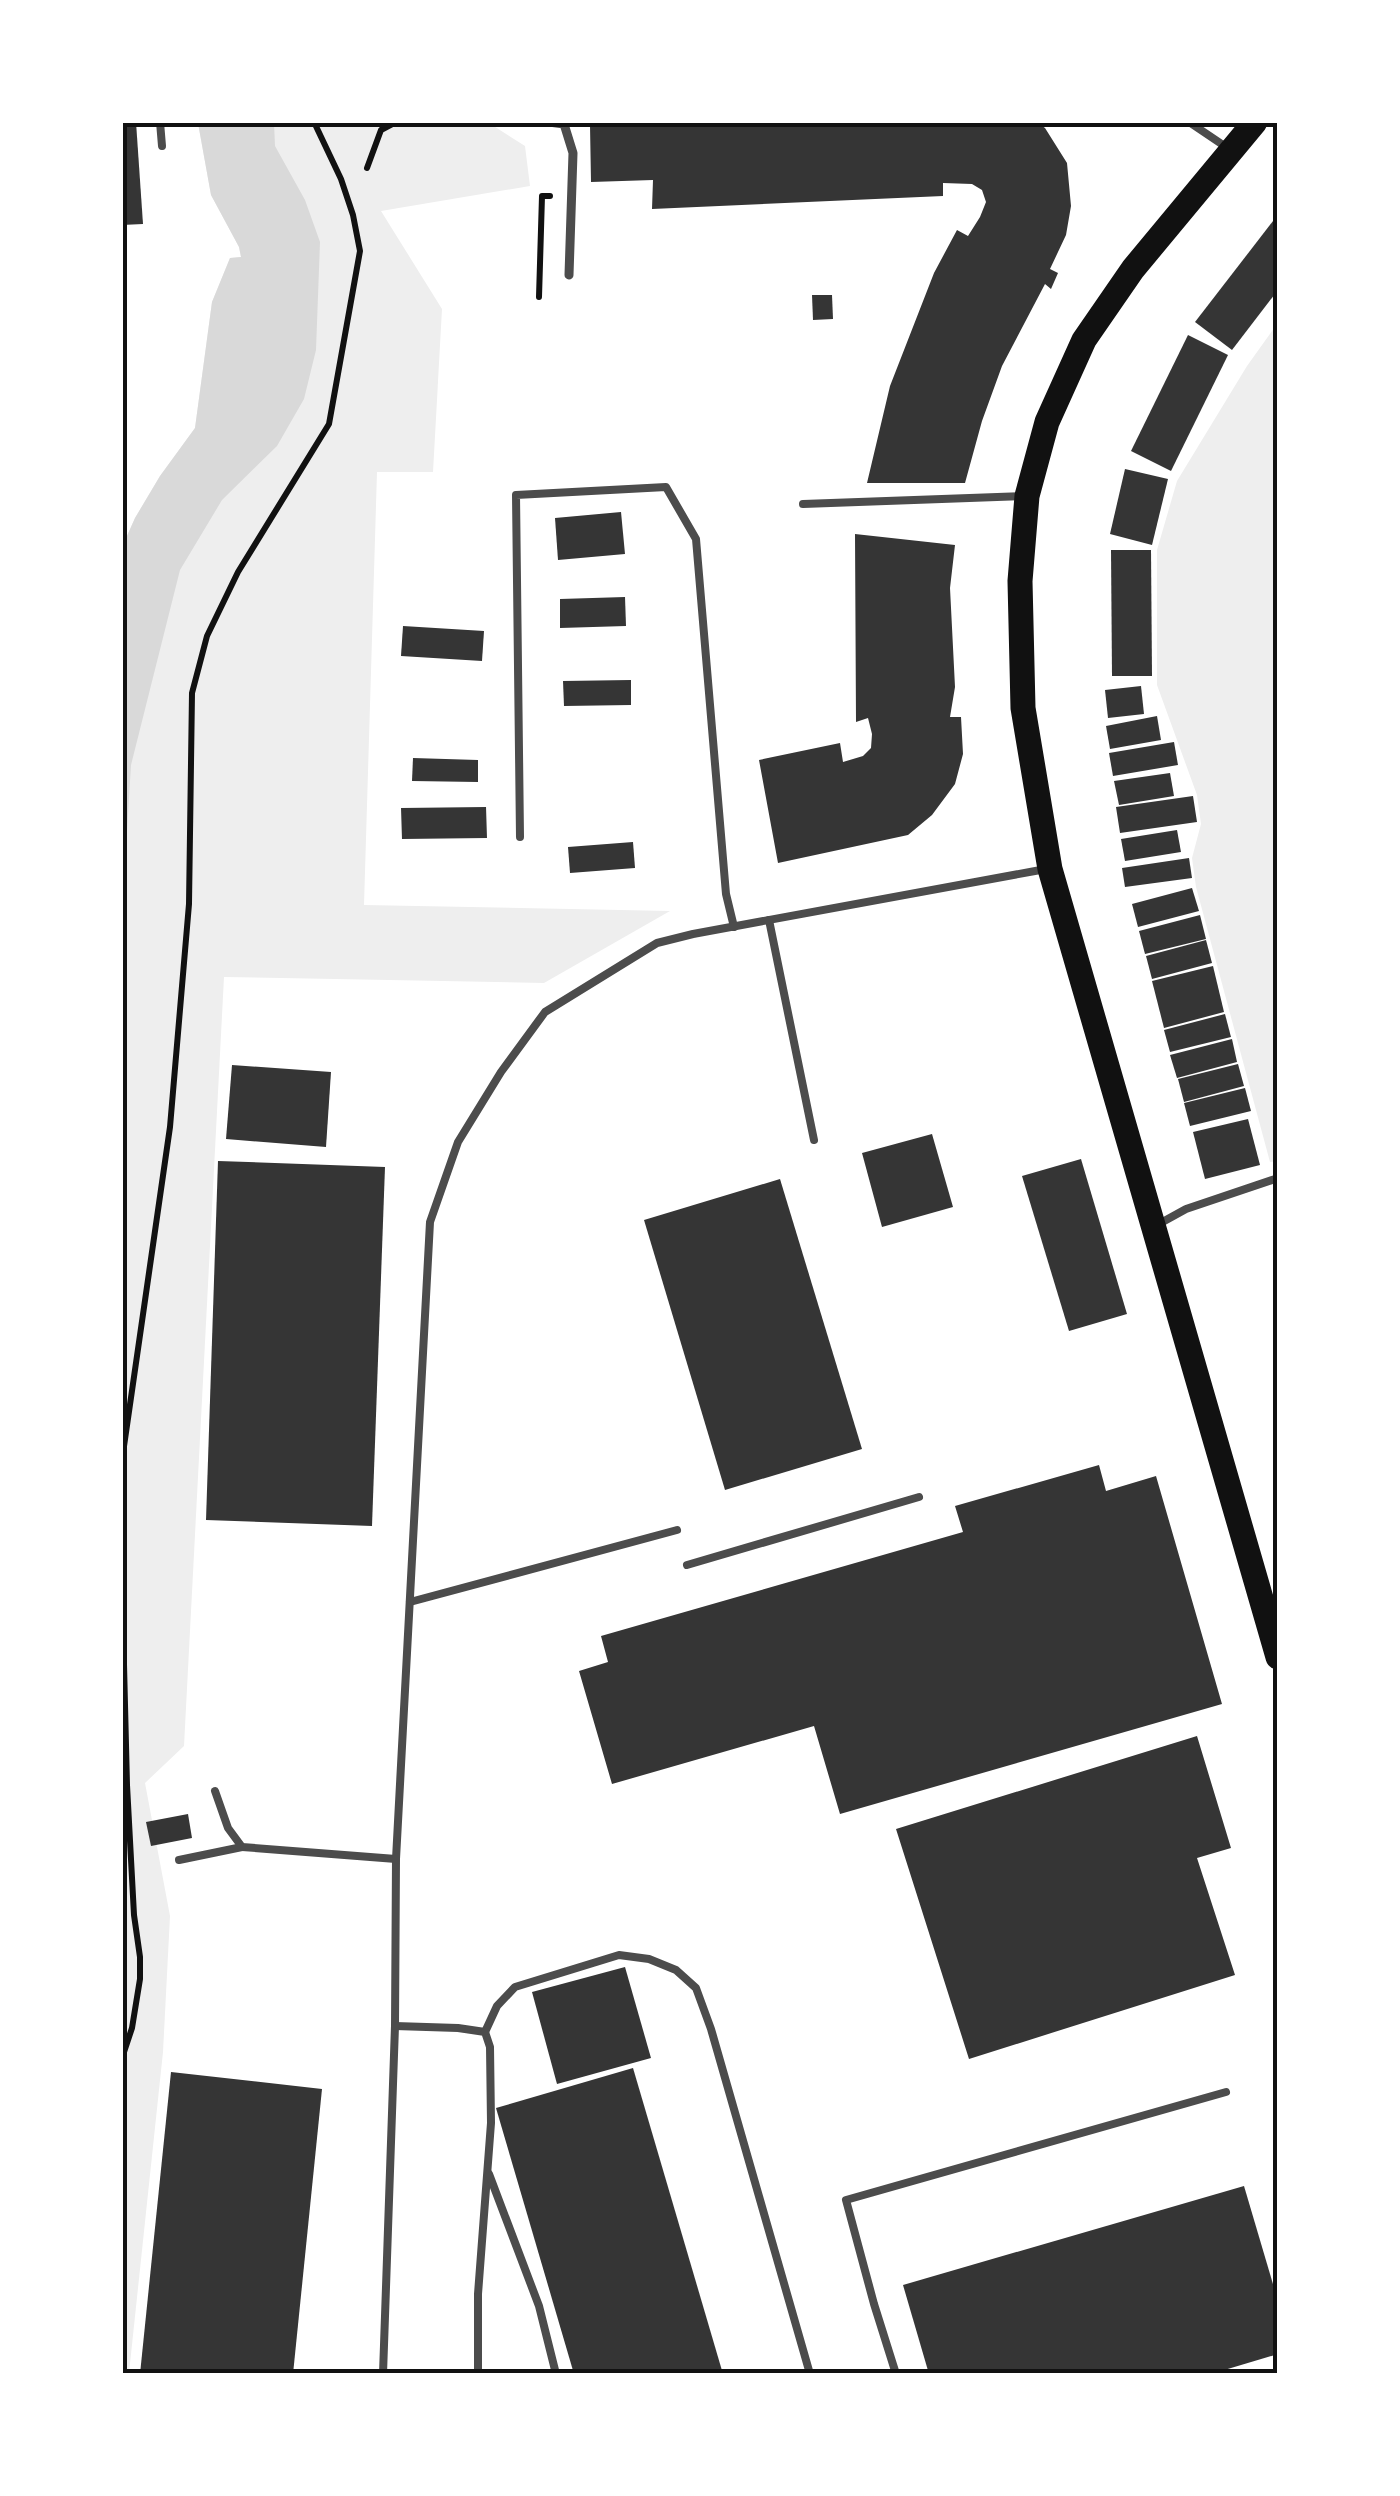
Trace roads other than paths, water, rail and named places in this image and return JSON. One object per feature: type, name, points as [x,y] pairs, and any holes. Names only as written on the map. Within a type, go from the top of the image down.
[{"type":"main road","points":[[1255,122],[1133,269],[1084,340],[1047,422],[1027,496],[1020,580],[1023,708],[1050,868],[1278,1657]]},
{"type":"street","points":[[549,122],[564,124],[573,153],[569,275]]},
{"type":"lane","points":[[160,122],[162,146]]},
{"type":"lane","points":[[1189,122],[1232,151]]},
{"type":"lane","points":[[520,837],[516,495],[666,487],[696,540],[726,894],[734,927]]},
{"type":"lane","points":[[803,504],[1027,496]]},
{"type":"lane","points":[[383,2374],[396,2026],[396,1859],[414,1482],[430,1222],[458,1142],[501,1072],[545,1012],[657,943],[1050,868]]},
{"type":"lane","points":[[769,920],[814,1140]]},
{"type":"lane","points":[[1152,1228],[1186,1209],[1278,1178]]},
{"type":"lane","points":[[687,1565],[920,1497]]},
{"type":"lane","points":[[410,1602],[676,1530]]},
{"type":"lane","points":[[215,1791],[228,1828],[242,1847]]},
{"type":"lane","points":[[178,1860],[242,1847],[396,1859]]},
{"type":"lane","points":[[478,2374],[478,2294],[490,2123],[490,2047],[484,2032],[497,2006],[516,1987],[619,1955],[649,1958],[676,1970],[696,1988],[810,2374]]},
{"type":"lane","points":[[396,2026],[484,2032]]},
{"type":"lane","points":[[896,2374],[846,2200],[1226,2092]]},
{"type":"lane","points":[[487,2170],[539,2306],[556,2374]]}]
